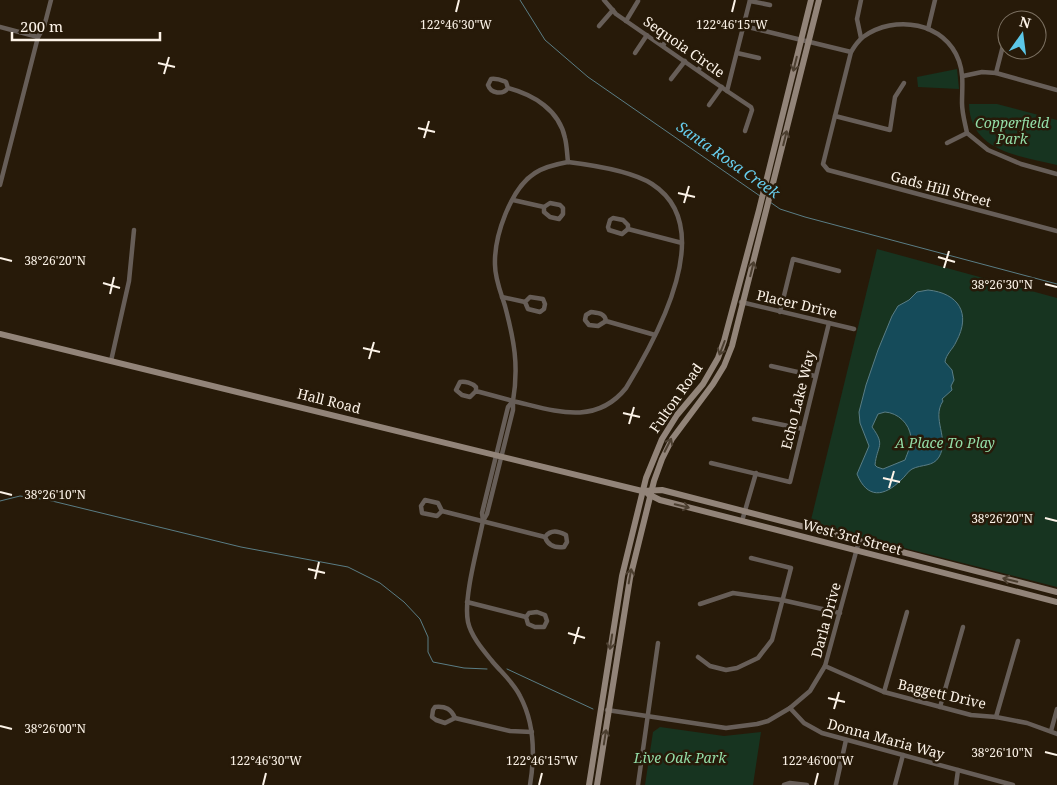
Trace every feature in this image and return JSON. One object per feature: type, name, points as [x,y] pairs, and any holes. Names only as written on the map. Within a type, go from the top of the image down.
[{"type":"main road","name":"Fulton Road","points":[[598,785],[630,578],[651,493],[659,465],[672,439],[708,392],[724,366],[735,336],[762,212],[766,180],[811,0]]},
{"type":"main road","name":"Fulton Road","points":[[589,785],[622,576],[642,491],[651,462],[662,438],[677,415],[703,384],[718,358],[762,212],[773,186],[819,0]]},
{"type":"main road","name":"Hall Road","points":[[0,334],[642,491]]},
{"type":"main road","name":"West 3rd Street","points":[[651,493],[662,490],[1057,592]]},
{"type":"main road","name":"West 3rd Street","points":[[642,491],[651,493],[660,500],[1057,602]]},
{"type":"street","points":[[0,182],[38,37],[44,27],[50,0]]},
{"type":"street","name":"Sequoia Circle","points":[[604,0],[626,21],[727,91],[750,0]]},
{"type":"street","points":[[750,0],[770,5]]},
{"type":"street","points":[[861,0],[857,19],[861,38]]},
{"type":"street","points":[[928,29],[935,0]]},
{"type":"street","points":[[626,21],[638,1]]},
{"type":"street","points":[[599,26],[613,10]]},
{"type":"street","points":[[904,83],[895,97],[890,130],[835,116],[851,52],[861,38],[875,30],[892,24],[910,24],[928,29],[940,35],[953,47],[963,76],[962,105],[967,133],[988,150],[1021,164],[1057,174]]},
{"type":"street","points":[[0,26],[38,37]]},
{"type":"street","points":[[744,26],[851,52]]},
{"type":"street","points":[[635,53],[647,36]]},
{"type":"street","points":[[663,46],[668,36]]},
{"type":"street","points":[[737,53],[758,58]]},
{"type":"street","points":[[996,73],[999,60]]},
{"type":"street","points":[[671,79],[685,61]]},
{"type":"street","points":[[698,70],[704,63]]},
{"type":"street","points":[[963,76],[982,72],[996,73],[1057,90]]},
{"type":"street","points":[[496,78],[506,82],[508,88],[501,93],[493,92],[489,89],[488,85],[491,79],[496,78]]},
{"type":"street","points":[[709,105],[722,87]]},
{"type":"street","points":[[508,88],[533,96],[542,102],[556,118],[565,137],[568,162]]},
{"type":"street","points":[[727,91],[751,107],[752,110],[745,132]]},
{"type":"street","name":"Gads Hill Street","points":[[835,116],[823,164],[828,170],[1057,231]]},
{"type":"street","points":[[947,143],[967,133]]},
{"type":"street","points":[[476,391],[513,400],[563,413],[575,414],[602,407],[621,394],[626,388],[668,308],[681,258],[681,225],[675,207],[660,190],[641,178],[594,166],[568,162],[556,164],[535,173],[525,182],[513,200],[502,225],[495,253],[495,267],[515,346],[516,364],[513,400],[513,410],[499,456],[487,514],[483,521],[467,602],[468,623],[480,646],[519,694],[528,714],[532,732],[534,763],[530,785]]},
{"type":"street","points":[[513,200],[544,207],[550,203],[560,205],[564,211],[559,219],[550,217],[544,212],[544,207]]},
{"type":"street","points":[[613,218],[625,222],[628,229],[622,234],[609,230],[610,220],[613,218]]},
{"type":"street","points":[[628,229],[682,243]]},
{"type":"street","points":[[111,361],[128,281],[134,230]]},
{"type":"street","points":[[780,312],[793,259],[839,271]]},
{"type":"street","points":[[502,297],[526,302]]},
{"type":"street","points":[[530,297],[543,299],[546,304],[540,312],[528,309],[526,302],[530,297]]},
{"type":"street","name":"Placer Drive","points":[[735,301],[854,329]]},
{"type":"street","points":[[606,321],[602,314],[591,312],[586,315],[585,320],[589,325],[598,326],[606,321],[655,334]]},
{"type":"street","name":"Echo Lake Way","points":[[756,473],[790,482],[829,323]]},
{"type":"street","points":[[771,366],[816,376]]},
{"type":"street","points":[[463,381],[474,384],[476,391],[470,397],[462,395],[456,390],[460,382],[463,381]]},
{"type":"street","points":[[754,419],[803,429]]},
{"type":"street","points":[[711,463],[756,473],[742,521]]},
{"type":"street","points":[[425,500],[434,501],[440,506],[442,512],[437,516],[422,514],[421,506],[425,500]]},
{"type":"street","points":[[442,512],[545,536],[551,532],[557,532],[566,535],[567,542],[564,547],[551,546],[548,544],[545,536]]},
{"type":"street","name":"Darla Drive","points":[[600,709],[717,727],[736,728],[768,721],[790,708],[810,691],[825,666],[859,541]]},
{"type":"street","points":[[698,657],[710,666],[726,670],[738,668],[758,658],[772,640],[792,568],[751,558]]},
{"type":"street","points":[[700,604],[733,593],[782,600],[840,614]]},
{"type":"street","points":[[467,602],[526,617]]},
{"type":"street","points":[[537,612],[545,614],[548,621],[541,628],[530,626],[526,617],[529,613],[537,612]]},
{"type":"street","points":[[884,692],[907,612]]},
{"type":"street","points":[[940,707],[962,627]]},
{"type":"street","points":[[996,717],[1018,641]]},
{"type":"street","points":[[638,785],[658,643]]},
{"type":"street","name":"Baggett Drive","points":[[825,666],[884,692],[971,715],[996,717],[1027,723],[1057,734]]},
{"type":"street","points":[[455,718],[450,709],[435,707],[433,710],[432,716],[436,720],[445,723],[455,718],[510,731],[532,732]]},
{"type":"street","name":"Donna Maria Way","points":[[790,708],[812,729],[1013,785]]},
{"type":"street","points":[[1051,731],[1057,709]]},
{"type":"street","points":[[836,785],[846,740]]},
{"type":"street","points":[[895,785],[903,755]]},
{"type":"street","points":[[956,785],[958,770]]},
{"type":"street","points":[[784,785],[790,783],[807,785]]},
{"type":"green space","points":[[957,69],[959,89],[918,87],[917,77]]},
{"type":"green space","name":"Copperfield Park","points":[[969,104],[997,104],[1057,120],[1057,165],[1014,154],[988,142],[978,133],[972,120]]},
{"type":"green space","name":"A Place To Play","points":[[877,249],[1057,298],[1057,587],[810,524]]},
{"type":"green space","name":"Live Oak Park","points":[[660,727],[724,736],[761,732],[753,785],[645,785],[653,732]]},
{"type":"water","points":[[928,290],[947,295],[959,306],[962,314],[961,332],[945,362],[952,370],[954,380],[951,386],[952,390],[942,399],[940,408],[939,422],[943,443],[942,450],[934,462],[912,469],[895,486],[876,493],[866,488],[857,474],[869,446],[860,423],[859,412],[878,350],[892,316],[898,306],[909,300],[917,292]],"holes":[[[890,413],[902,420],[908,427],[911,443],[905,460],[883,469],[875,465],[880,442],[872,427],[878,414]]]},
{"type":"waterway","name":"Santa Rosa Creek","points":[[520,0],[545,40],[588,77],[760,196]]},
{"type":"waterway","name":"Santa Rosa Creek","points":[[770,202],[780,209],[805,217],[1057,284]]},
{"type":"waterway","points":[[0,501],[20,496],[48,500],[241,547],[348,567],[380,583],[404,602],[420,619],[428,637],[428,652],[433,662],[464,668],[487,669]]},
{"type":"waterway","points":[[507,669],[593,709]]}]
